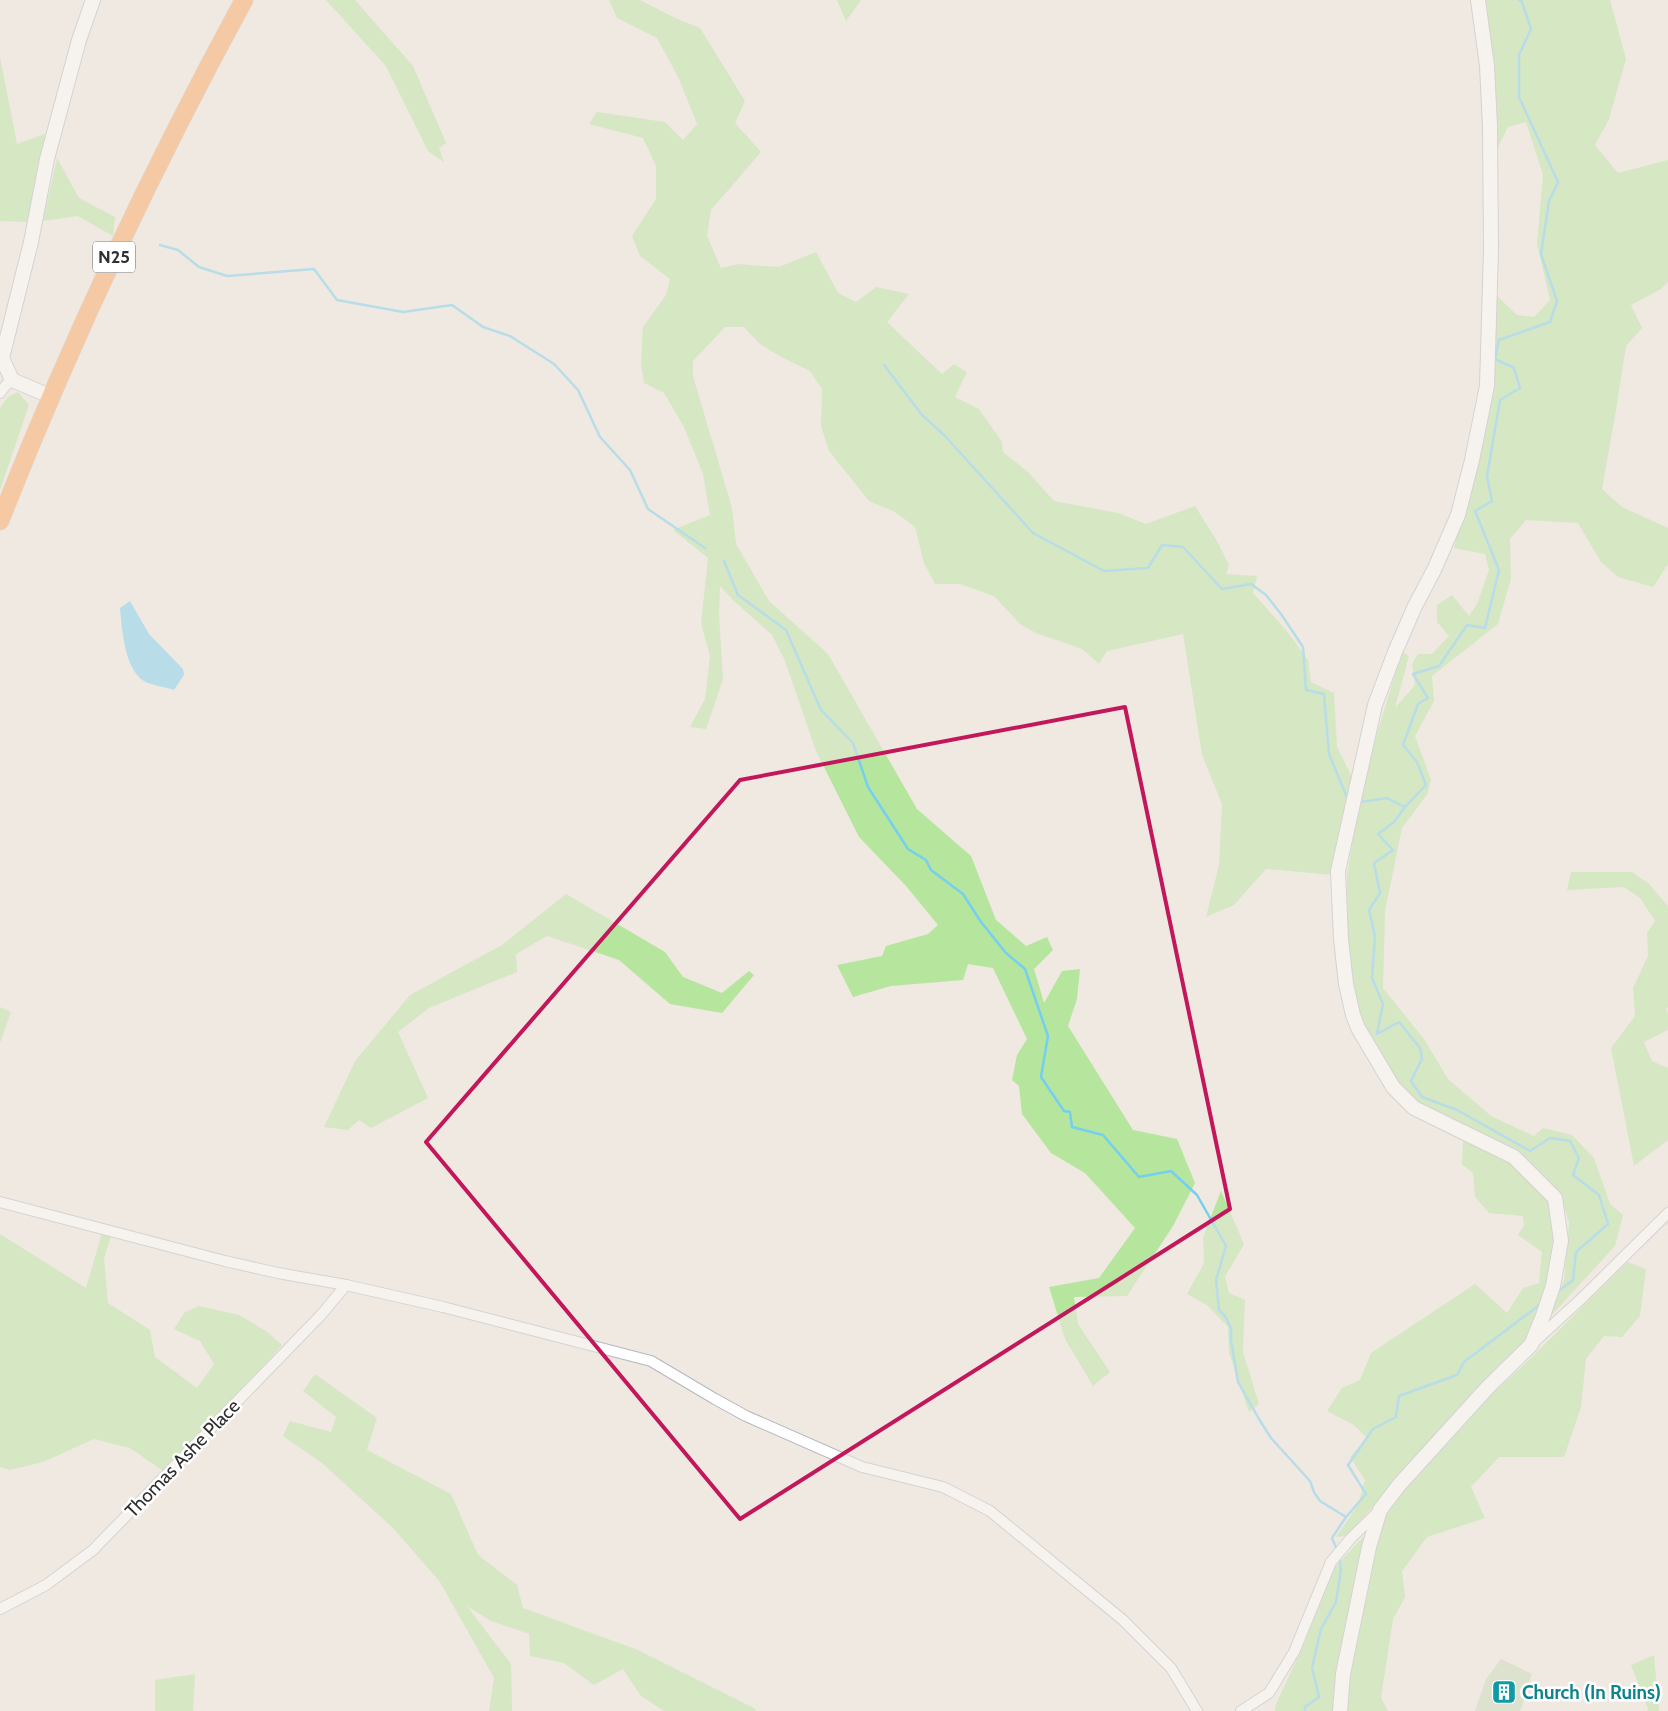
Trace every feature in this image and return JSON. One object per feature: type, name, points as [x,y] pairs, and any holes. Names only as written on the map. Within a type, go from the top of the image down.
[{"type":"highway","name":"N25","points":[[0,522],[50,396],[102,281],[179,122],[244,0]]},
{"type":"street","points":[[50,396],[12,380],[2,358],[31,242],[47,159],[79,40],[92,0]]},
{"type":"street","points":[[1478,0],[1487,66],[1490,126],[1491,250],[1487,386],[1472,460],[1458,515],[1434,570],[1415,606],[1375,705],[1338,872],[1341,939],[1346,984],[1358,1028],[1393,1087],[1414,1108],[1514,1158],[1556,1198],[1561,1241],[1553,1286],[1531,1345]]},
{"type":"street","points":[[0,393],[12,380]]},
{"type":"street","points":[[0,1202],[86,1223],[225,1261],[443,1307],[651,1361],[746,1416],[862,1468],[943,1487],[990,1511],[1123,1620],[1171,1668],[1197,1711]]},
{"type":"street","points":[[1241,1711],[1269,1693],[1294,1652],[1331,1562],[1351,1538],[1380,1510],[1399,1485],[1488,1387],[1668,1213]]},
{"type":"street","name":"Thomas Ashe Place","points":[[0,1609],[46,1585],[93,1550],[322,1315],[346,1285]]},
{"type":"street","points":[[1340,1711],[1343,1674],[1369,1547],[1380,1510]]},
{"type":"highlighted area","points":[[1125,707],[1230,1209],[740,1519],[426,1142],[740,780]]},
{"type":"green space","points":[[326,0],[355,0],[413,66],[446,143],[439,148],[444,162],[428,151],[386,66]]},
{"type":"green space","points":[[609,0],[640,0],[675,18],[700,28],[745,101],[735,123],[761,152],[711,210],[707,236],[721,268],[739,264],[779,267],[816,252],[838,293],[856,302],[876,287],[909,294],[887,322],[942,374],[954,364],[967,372],[955,397],[979,409],[1002,442],[1003,452],[1027,471],[1054,501],[1118,513],[1146,524],[1195,506],[1217,541],[1229,565],[1226,574],[1257,576],[1253,593],[1286,630],[1308,660],[1311,682],[1334,693],[1337,747],[1353,779],[1332,875],[1266,869],[1234,905],[1206,917],[1219,865],[1222,804],[1202,755],[1183,634],[1107,651],[1099,664],[1082,649],[1036,633],[1020,624],[994,596],[960,584],[935,584],[924,563],[915,527],[895,512],[869,501],[829,451],[821,426],[822,389],[810,371],[760,344],[744,327],[725,327],[693,361],[693,376],[732,508],[736,544],[769,601],[828,654],[917,809],[971,856],[996,920],[1026,946],[1047,937],[1053,950],[1034,969],[1044,1003],[1062,971],[1080,969],[1077,999],[1068,1026],[1133,1130],[1177,1139],[1195,1183],[1173,1226],[1127,1296],[1074,1297],[1078,1324],[1110,1372],[1093,1386],[1065,1339],[1049,1287],[1099,1278],[1135,1228],[1085,1173],[1051,1153],[1022,1114],[1019,1086],[1012,1080],[1017,1055],[1027,1039],[993,968],[968,964],[963,980],[891,986],[853,997],[837,965],[882,956],[886,946],[928,934],[938,925],[906,886],[859,837],[816,751],[785,661],[772,635],[720,586],[719,615],[723,679],[706,729],[690,727],[705,699],[710,656],[701,623],[708,558],[673,530],[710,515],[703,474],[684,427],[664,393],[644,383],[641,364],[643,327],[666,295],[670,279],[640,256],[632,236],[656,199],[656,166],[643,138],[589,124],[597,112],[665,122],[683,140],[697,124],[679,79],[657,38],[617,18]]},
{"type":"green space","points":[[837,0],[861,0],[846,21]]},
{"type":"green space","points":[[1483,0],[1610,0],[1626,59],[1609,119],[1595,145],[1618,173],[1668,160],[1668,282],[1661,289],[1631,305],[1642,328],[1626,346],[1602,489],[1622,507],[1668,528],[1668,564],[1653,587],[1618,577],[1601,562],[1578,523],[1526,520],[1510,539],[1511,579],[1498,624],[1432,676],[1434,701],[1415,736],[1431,780],[1427,795],[1402,828],[1385,911],[1383,988],[1424,1039],[1448,1079],[1491,1116],[1534,1136],[1543,1128],[1572,1135],[1594,1158],[1610,1204],[1623,1215],[1615,1246],[1549,1318],[1564,1280],[1569,1223],[1560,1192],[1517,1151],[1414,1101],[1395,1080],[1360,1022],[1348,963],[1347,875],[1363,779],[1402,652],[1409,656],[1395,708],[1415,685],[1412,664],[1418,654],[1432,654],[1449,636],[1437,622],[1437,605],[1452,595],[1469,616],[1477,604],[1489,570],[1485,554],[1454,548],[1492,395],[1495,294],[1517,315],[1534,317],[1550,300],[1537,244],[1543,175],[1526,122],[1508,127],[1498,147],[1493,64]]},
{"type":"green space","points":[[0,57],[17,144],[45,134],[28,222],[0,221]]},
{"type":"green space","points":[[57,158],[79,198],[115,217],[113,236],[78,216],[43,221]]},
{"type":"green space","points":[[18,392],[29,405],[0,490],[0,408],[8,397]]},
{"type":"green space","points":[[1571,872],[1632,872],[1649,884],[1668,906],[1668,1007],[1666,1009],[1668,1013],[1668,1030],[1644,1042],[1652,1061],[1668,1068],[1668,1140],[1634,1166],[1611,1048],[1635,1016],[1633,988],[1648,956],[1647,933],[1655,921],[1640,898],[1624,887],[1567,890]]},
{"type":"green space","points":[[566,894],[665,952],[683,977],[722,993],[749,971],[754,975],[722,1013],[670,1004],[619,960],[547,936],[516,954],[517,972],[429,1008],[398,1032],[428,1098],[371,1128],[359,1120],[348,1130],[324,1127],[355,1061],[410,995],[502,945]]},
{"type":"green space","points":[[0,1007],[11,1012],[0,1043]]},
{"type":"green space","points":[[1463,1141],[1511,1160],[1551,1199],[1558,1239],[1550,1287],[1528,1340],[1346,1536],[1336,1537],[1358,1505],[1365,1480],[1350,1457],[1367,1438],[1354,1425],[1327,1411],[1342,1388],[1360,1380],[1371,1353],[1475,1284],[1507,1313],[1523,1288],[1539,1283],[1542,1252],[1518,1235],[1524,1225],[1523,1216],[1489,1213],[1475,1197],[1473,1173],[1462,1164]]},
{"type":"green space","points":[[1221,1191],[1244,1244],[1225,1277],[1229,1293],[1245,1300],[1243,1352],[1259,1404],[1249,1412],[1229,1353],[1228,1327],[1207,1305],[1187,1294],[1204,1263],[1203,1237]]},
{"type":"green space","points":[[102,1233],[111,1236],[104,1258],[108,1303],[150,1330],[155,1357],[197,1388],[214,1364],[200,1341],[174,1329],[184,1313],[199,1306],[239,1315],[266,1331],[282,1345],[166,1473],[130,1448],[94,1439],[43,1462],[10,1470],[0,1467],[0,1234],[86,1288]]},
{"type":"green space","points":[[1627,1262],[1646,1269],[1640,1316],[1622,1337],[1604,1336],[1586,1359],[1581,1407],[1564,1457],[1499,1457],[1471,1487],[1485,1518],[1427,1537],[1402,1571],[1405,1597],[1393,1619],[1381,1698],[1388,1711],[1347,1711],[1348,1681],[1384,1511],[1490,1396],[1531,1358]]},
{"type":"green space","points":[[315,1374],[377,1418],[367,1450],[451,1494],[478,1555],[517,1585],[523,1608],[638,1650],[754,1708],[756,1711],[664,1711],[641,1696],[623,1669],[594,1685],[564,1663],[530,1656],[529,1634],[491,1621],[467,1606],[511,1664],[512,1711],[489,1711],[494,1678],[440,1582],[394,1529],[322,1463],[283,1436],[290,1421],[331,1432],[336,1417],[303,1391]]},
{"type":"green space","points":[[1365,1535],[1335,1676],[1333,1711],[1275,1711],[1276,1704],[1304,1644],[1334,1568]]},
{"type":"green space","points":[[1654,1655],[1659,1711],[1647,1711],[1648,1709],[1631,1665]]},
{"type":"green space","points":[[1501,1659],[1532,1674],[1520,1711],[1475,1711],[1486,1679]]},
{"type":"green space","points":[[195,1674],[193,1711],[155,1711],[155,1680]]},
{"type":"water","points":[[130,601],[149,634],[183,669],[184,675],[174,690],[144,681],[132,667],[125,648],[120,608]]},
{"type":"waterway","points":[[1519,0],[1522,2],[1531,29],[1519,55],[1519,97],[1558,182],[1549,201],[1541,254],[1557,301],[1550,322],[1499,340],[1495,359],[1514,368],[1520,388],[1500,400],[1487,476],[1492,501],[1475,511],[1499,570],[1485,628],[1467,625],[1439,666],[1413,674],[1428,698],[1418,704],[1403,745],[1417,762],[1426,785],[1394,822],[1378,834],[1393,850],[1374,863],[1380,893],[1369,910],[1375,936],[1372,978],[1383,1004],[1377,1034],[1399,1022],[1420,1048],[1422,1059],[1411,1081],[1422,1097],[1457,1110],[1530,1151],[1550,1138],[1570,1141],[1579,1158],[1573,1175],[1599,1195],[1608,1224],[1576,1252],[1573,1280],[1556,1293]]},
{"type":"waterway","points":[[160,245],[178,250],[199,267],[227,276],[314,269],[337,300],[403,312],[452,305],[483,327],[510,336],[554,364],[578,390],[600,437],[630,470],[648,509],[705,548]]},
{"type":"waterway","points":[[884,365],[922,415],[945,436],[1033,533],[1104,571],[1148,568],[1162,545],[1183,547],[1222,589],[1251,584],[1266,595],[1303,647],[1306,690],[1324,694],[1329,754],[1346,795],[1349,797]]},
{"type":"waterway","points":[[724,561],[738,595],[786,630],[821,710],[853,743],[868,787],[908,849],[926,860],[931,870],[963,894],[981,922],[1006,953],[1025,969],[1048,1036],[1041,1077],[1064,1111],[1070,1112],[1072,1127],[1103,1135],[1139,1177],[1171,1171],[1197,1195],[1226,1246],[1216,1280],[1219,1310],[1225,1316],[1231,1328],[1231,1340],[1238,1382],[1271,1438],[1310,1481],[1320,1501],[1346,1517]]},
{"type":"waterway","points":[[1359,801],[1387,798],[1405,807]]},
{"type":"waterway","points":[[1337,1550],[1332,1538],[1346,1517],[1366,1494],[1348,1465],[1373,1429],[1396,1417],[1399,1396],[1457,1375],[1464,1362],[1542,1303]]},
{"type":"waterway","points":[[1305,1711],[1305,1707],[1319,1697],[1312,1668],[1321,1629],[1336,1602],[1341,1570],[1339,1558]]},
{"type":"place","name":"Church (In Ruins)","points":[[1504,1692]]}]
